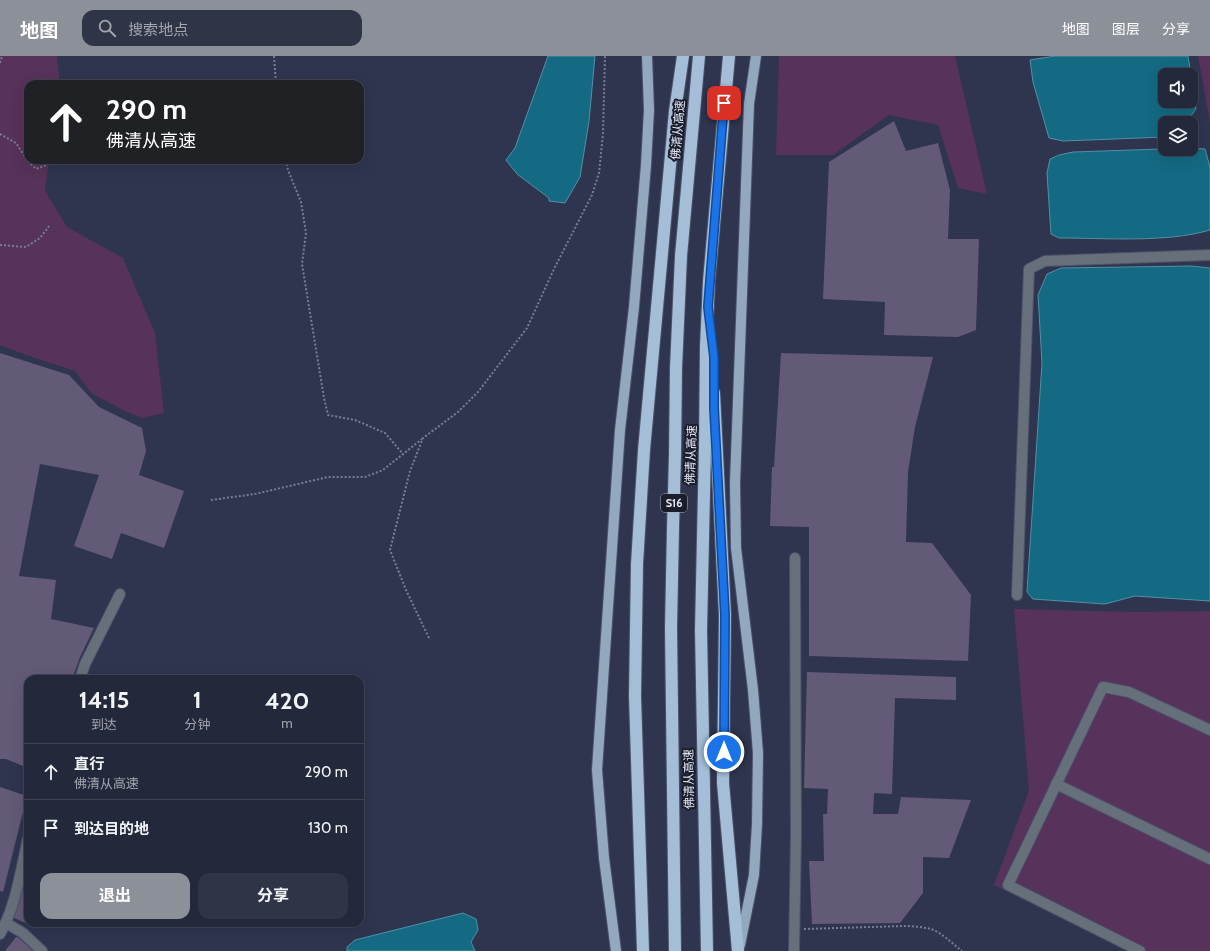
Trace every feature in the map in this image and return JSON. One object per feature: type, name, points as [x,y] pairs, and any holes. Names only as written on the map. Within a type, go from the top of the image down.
[{"type":"highway","points":[[643,951],[635,696],[638,564],[644,450],[675,111],[682,56]]},
{"type":"highway","name":"佛清从高速","points":[[675,951],[671,628],[676,368],[681,249],[699,56]]},
{"type":"highway","name":"佛清从高速","points":[[707,951],[701,615],[708,307],[729,56]]},
{"type":"highway","points":[[708,307],[714,357],[714,415],[725,615],[723,783],[738,951]]},
{"type":"main road","points":[[616,951],[604,858],[597,770],[620,430],[634,307],[646,166],[649,110],[647,56]]},
{"type":"main road","points":[[738,951],[754,875],[757,824],[756,737],[753,690],[736,548],[735,482],[749,104],[756,56]]},
{"type":"street","points":[[1017,595],[1029,268],[1045,261],[1210,255]]},
{"type":"street","points":[[794,558],[796,834],[794,951]]},
{"type":"street","points":[[81,675],[85,664],[120,594]]},
{"type":"street","points":[[1140,951],[1008,885],[1102,687],[1129,692],[1210,730]]},
{"type":"street","points":[[1056,784],[1210,859]]},
{"type":"street","points":[[0,934],[6,923],[20,877],[24,858]]},
{"type":"street","points":[[6,923],[23,933],[42,951]]},
{"type":"path","points":[[0,63],[2,56]]},
{"type":"path","points":[[274,56],[276,80]]},
{"type":"path","points":[[211,500],[255,494],[328,477],[366,477],[382,470],[458,412],[478,392],[527,328],[554,269],[592,195],[599,173],[603,134],[605,56]]},
{"type":"path","points":[[0,134],[16,143],[24,155]]},
{"type":"path","points":[[31,164],[36,169],[49,164]]},
{"type":"path","points":[[287,164],[301,202],[306,233],[302,264],[328,415],[355,420],[385,433],[403,454]]},
{"type":"path","points":[[0,245],[26,247],[40,238],[49,226]]},
{"type":"path","points":[[423,438],[410,471],[390,550],[406,590],[429,638]]},
{"type":"path","points":[[794,929],[903,926],[932,929],[962,951]]},
{"type":"shaded area","points":[[0,56],[57,56],[60,80],[24,80],[24,164],[48,164],[45,191],[67,227],[123,258],[155,333],[164,413],[142,418],[125,411],[91,393],[75,371],[0,345]]},
{"type":"shaded area","points":[[779,56],[955,56],[987,194],[958,188],[938,125],[889,115],[833,155],[776,155]]},
{"type":"shaded area","points":[[1198,56],[1210,56],[1210,123]]},
{"type":"shaded area","points":[[1014,609],[1135,612],[1210,611],[1210,951],[1129,951],[994,885],[1029,791]]},
{"type":"water","points":[[548,56],[595,56],[589,121],[580,177],[565,203],[549,201],[549,198],[517,174],[506,160],[515,148]]},
{"type":"water","points":[[1055,56],[1188,56],[1190,68],[1158,68],[1158,108],[1196,109],[1191,116],[1158,116],[1158,137],[1063,141],[1049,138],[1033,82],[1030,60]]},
{"type":"water","points":[[1198,148],[1205,149],[1210,167],[1210,230],[1174,237],[1136,239],[1059,238],[1051,234],[1047,173],[1050,159],[1059,155],[1073,152],[1158,149],[1158,156],[1198,156]]},
{"type":"water","points":[[1191,266],[1210,268],[1210,601],[1135,596],[1105,604],[1033,599],[1027,592],[1042,363],[1038,295],[1047,274],[1061,268]]},
{"type":"water","points":[[463,913],[476,919],[478,930],[471,942],[475,951],[347,951],[347,947],[355,940]]},
{"type":"building","points":[[894,121],[906,151],[938,143],[950,190],[948,239],[979,239],[976,330],[958,337],[884,335],[885,302],[823,299],[829,162]]},
{"type":"building","points":[[0,353],[69,375],[99,407],[142,428],[146,451],[139,475],[184,491],[164,548],[121,533],[112,559],[74,546],[99,475],[40,464],[19,576],[56,580],[51,619],[94,628],[80,657],[73,675],[24,675],[24,766],[6,759],[0,759]]},
{"type":"building","points":[[781,353],[933,357],[915,427],[908,472],[906,542],[932,543],[971,595],[968,661],[809,656],[809,527],[770,526],[772,467],[774,467]]},
{"type":"building","points":[[807,672],[956,677],[956,700],[895,698],[892,794],[874,793],[873,814],[898,814],[901,797],[971,800],[949,858],[923,857],[923,893],[900,923],[812,924],[809,861],[824,861],[823,814],[827,814],[828,789],[804,788]]},
{"type":"building","points":[[0,787],[24,795],[24,808],[3,892],[0,891]]},
{"type":"building","points":[[24,885],[24,922],[14,918]]},
{"type":"building","points":[[16,937],[19,938],[33,951],[5,951]]},
{"type":"route","points":[[724,103],[708,307],[714,357],[714,408],[725,615],[724,752]]}]
